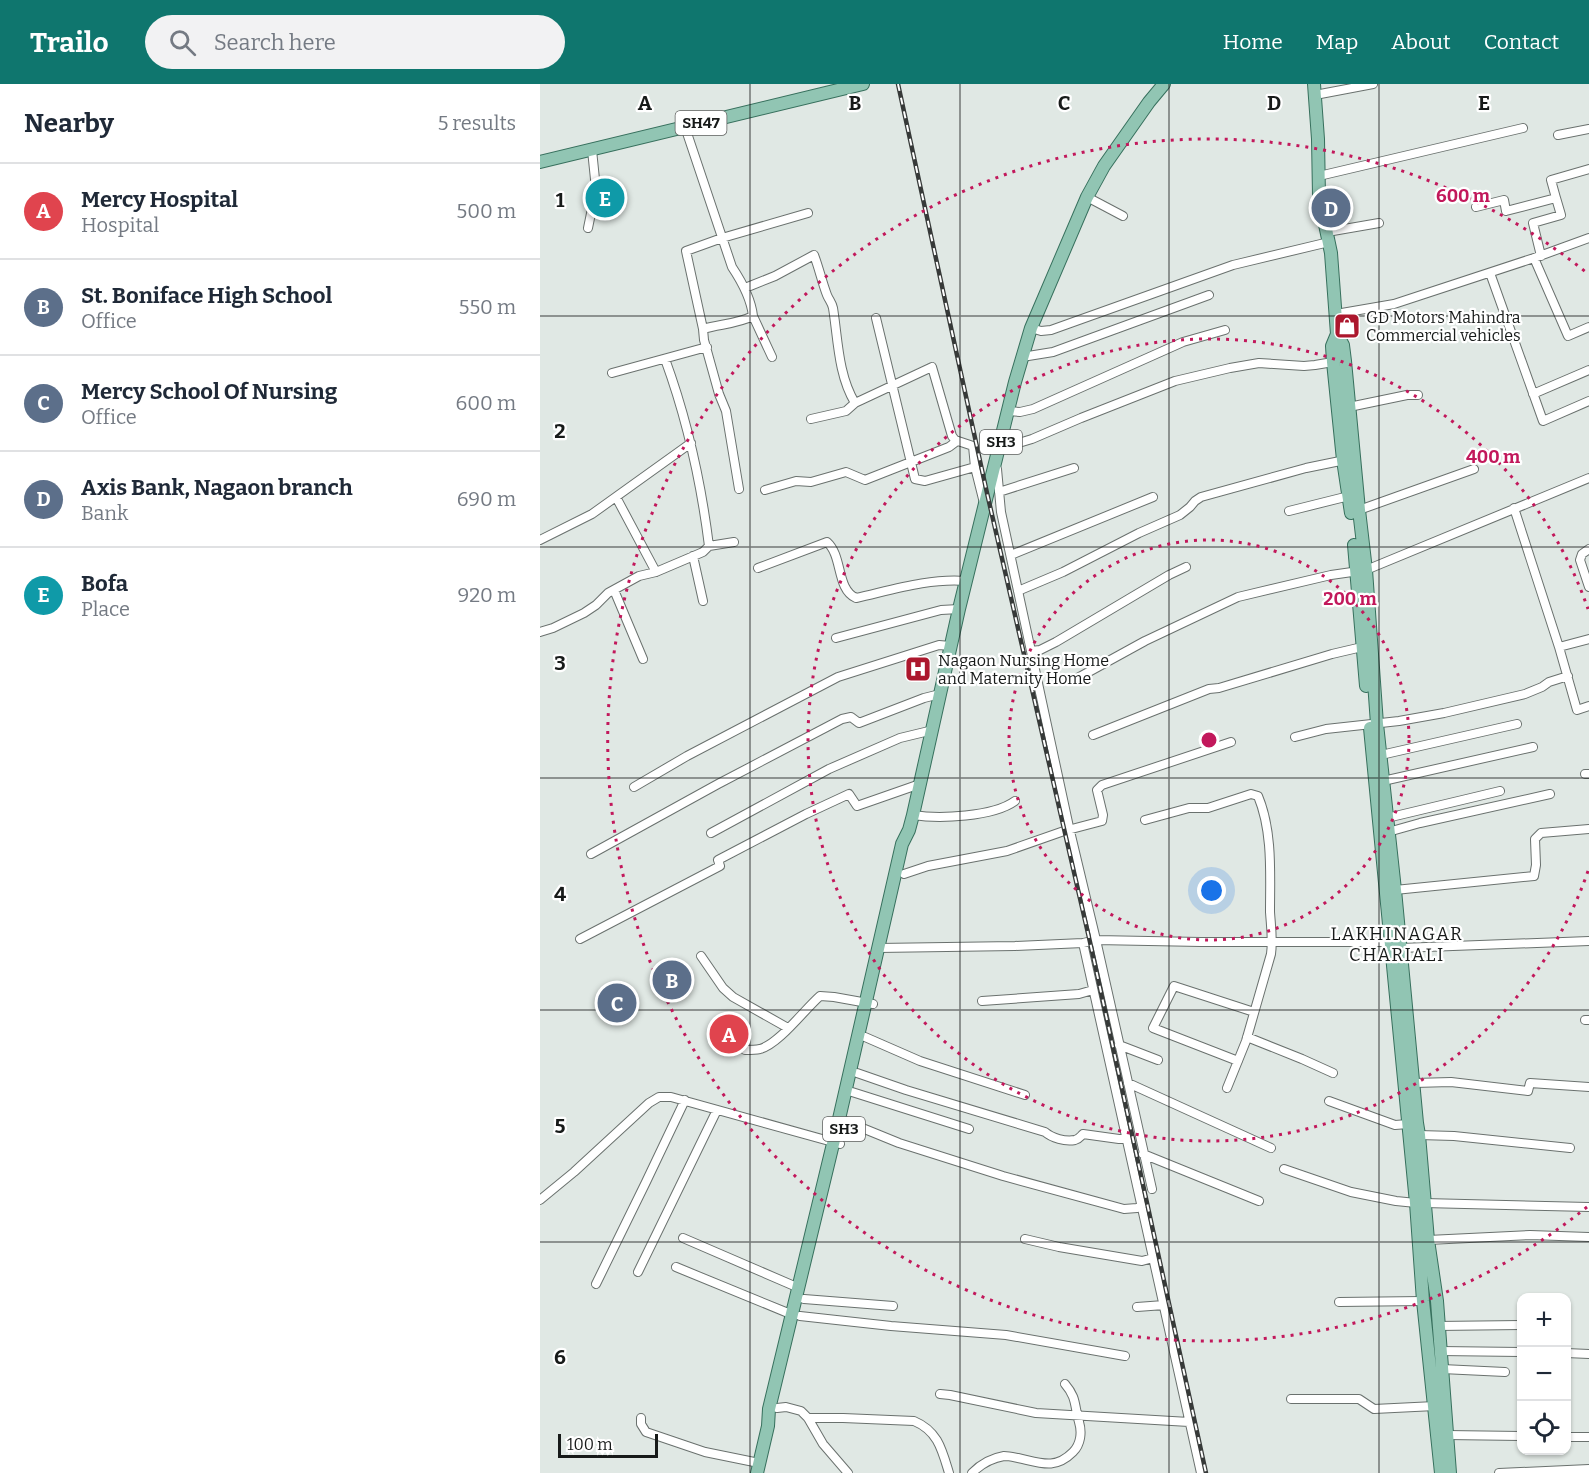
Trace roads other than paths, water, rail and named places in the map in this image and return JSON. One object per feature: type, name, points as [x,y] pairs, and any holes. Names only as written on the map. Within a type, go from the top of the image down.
[{"type":"main road","name":"SH47","points":[[540,162],[844,86],[862,84]]},
{"type":"main road","name":"SH3","points":[[768,1426],[777,1408],[801,1294],[882,948],[902,844],[913,815],[950,646],[1022,357],[1031,328],[1087,197],[1104,166],[1164,84]]},
{"type":"main road","points":[[1314,89],[1319,196],[1331,253],[1336,314],[1337,334],[1332,346],[1333,362],[1359,510],[1373,724],[1419,1135],[1423,1301],[1441,1473]]},
{"type":"main road","points":[[1337,334],[1343,345],[1349,407],[1349,496],[1362,571],[1362,648],[1373,724],[1381,755],[1395,890],[1396,944],[1408,1124],[1437,1301],[1437,1326],[1450,1473]]},
{"type":"main road","name":"SH3","points":[[882,948],[904,874],[910,845],[909,830]]},
{"type":"main road","name":"SH3","points":[[837,1144],[845,1121],[865,1037],[869,1004]]},
{"type":"main road","name":"SH3","points":[[758,1468],[768,1426],[769,1409],[797,1316]]},
{"type":"street","points":[[1314,89],[1373,84]]},
{"type":"street","points":[[685,127],[732,267],[745,288],[753,316],[771,357]]},
{"type":"street","points":[[1319,176],[1523,128]]},
{"type":"street","points":[[1558,135],[1589,129]]},
{"type":"street","points":[[588,228],[596,189],[592,150]]},
{"type":"street","points":[[1589,169],[1551,180],[1561,215],[1533,223],[1538,257],[1568,336],[1589,327]]},
{"type":"street","points":[[1087,197],[1123,216]]},
{"type":"street","points":[[1476,207],[1504,200],[1506,211],[1556,198]]},
{"type":"street","points":[[739,489],[726,411],[719,394],[707,347],[686,250],[808,213]]},
{"type":"street","points":[[1031,328],[1041,331],[1051,330],[1215,270],[1379,223]]},
{"type":"street","points":[[1336,314],[1394,304],[1589,238]]},
{"type":"street","points":[[745,288],[775,276],[814,255],[832,304],[843,372],[855,403]]},
{"type":"street","points":[[1490,273],[1543,421],[1589,400]]},
{"type":"street","points":[[1022,357],[1053,352],[1209,295]]},
{"type":"street","points":[[703,329],[742,321],[753,316]]},
{"type":"street","points":[[876,318],[915,479],[925,481],[975,467]]},
{"type":"street","points":[[1008,411],[1020,412],[1033,409],[1183,342],[1225,330]]},
{"type":"street","points":[[612,373],[707,347]]},
{"type":"street","points":[[665,359],[691,443],[709,546]]},
{"type":"street","points":[[1001,440],[1022,442],[1032,440],[1175,381],[1230,368],[1259,363],[1315,365],[1333,362]]},
{"type":"street","points":[[811,419],[846,411],[855,403],[932,367],[952,436],[957,441],[973,446],[975,467],[984,505]]},
{"type":"street","points":[[1533,394],[1589,370]]},
{"type":"street","points":[[1349,407],[1407,394],[1418,395]]},
{"type":"street","points":[[765,490],[796,481],[811,482],[846,472],[865,480],[949,447],[957,441]]},
{"type":"street","points":[[540,540],[592,514],[691,443]]},
{"type":"street","points":[[1018,591],[1063,572],[1138,533],[1180,515],[1201,497],[1306,468],[1349,460]]},
{"type":"street","points":[[996,462],[1001,512],[1069,830],[1152,1190]]},
{"type":"street","points":[[999,492],[1074,468]]},
{"type":"street","points":[[1359,510],[1474,470]]},
{"type":"street","points":[[1074,680],[1145,641],[1238,597],[1330,575],[1362,571],[1589,478]]},
{"type":"street","points":[[616,496],[656,572]]},
{"type":"street","points":[[1289,511],[1349,496]]},
{"type":"street","points":[[1011,555],[1152,497]]},
{"type":"street","points":[[1514,508],[1577,710],[1589,706]]},
{"type":"street","points":[[540,632],[584,613],[614,590],[639,576],[656,572],[703,552],[709,546],[734,542]]},
{"type":"street","points":[[758,568],[827,542],[833,547],[841,578],[850,596],[856,598],[905,586],[966,580]]},
{"type":"street","points":[[1589,549],[1582,554],[1580,560],[1589,586]]},
{"type":"street","points":[[693,556],[703,601]]},
{"type":"street","points":[[1031,651],[1040,650],[1056,642],[1186,567]]},
{"type":"street","points":[[614,590],[644,659]]},
{"type":"street","points":[[836,638],[941,610],[959,609]]},
{"type":"street","points":[[1559,647],[1589,639]]},
{"type":"street","points":[[634,787],[687,756],[838,677],[939,645],[950,646]]},
{"type":"street","points":[[1093,735],[1209,689],[1332,654],[1362,648]]},
{"type":"street","points":[[1295,738],[1326,729],[1444,713],[1525,694],[1549,682],[1568,676]]},
{"type":"street","points":[[591,854],[842,719],[851,717],[860,723],[940,694]]},
{"type":"street","points":[[1381,755],[1517,724]]},
{"type":"street","points":[[711,833],[829,769],[900,738],[933,730]]},
{"type":"street","points":[[904,874],[928,866],[1007,851],[1102,821],[1103,815],[1097,790],[1102,785],[1231,742]]},
{"type":"street","points":[[1383,780],[1533,747]]},
{"type":"street","points":[[580,939],[720,866],[718,860],[849,794],[857,806],[920,784]]},
{"type":"street","points":[[1387,819],[1500,791]]},
{"type":"street","points":[[1145,820],[1189,808],[1208,808],[1251,794],[1258,796],[1270,855],[1273,941],[1247,1037],[1227,1088]]},
{"type":"street","points":[[1388,832],[1550,794]]},
{"type":"street","points":[[913,815],[930,818],[956,817],[984,812],[1015,801]]},
{"type":"street","points":[[1395,890],[1534,876],[1535,839],[1541,833],[1589,829]]},
{"type":"street","points":[[882,948],[1015,946],[1083,943],[1096,940],[1396,944],[1589,941]]},
{"type":"street","points":[[1083,943],[1201,1473]]},
{"type":"street","points":[[701,956],[723,988],[733,997],[788,1028]]},
{"type":"street","points":[[1238,1061],[1153,1028],[1173,986],[1254,1012]]},
{"type":"street","points":[[982,1001],[1079,994],[1093,990]]},
{"type":"street","points":[[745,1050],[761,1049],[774,1041],[819,996],[869,1004]]},
{"type":"street","points":[[865,1037],[920,1061],[1025,1095]]},
{"type":"street","points":[[1247,1037],[1333,1073]]},
{"type":"street","points":[[1119,1045],[1158,1060]]},
{"type":"street","points":[[857,1072],[906,1090],[1045,1132],[1054,1138],[1074,1140],[1083,1134],[1126,1139]]},
{"type":"street","points":[[1414,1083],[1451,1082],[1528,1091],[1530,1083],[1589,1087]]},
{"type":"street","points":[[1128,1083],[1270,1148]]},
{"type":"street","points":[[852,1092],[969,1129]]},
{"type":"street","points":[[540,1200],[649,1103],[659,1097],[671,1096],[837,1144]]},
{"type":"street","points":[[596,1284],[685,1100]]},
{"type":"street","points":[[1329,1101],[1395,1125],[1408,1124]]},
{"type":"street","points":[[638,1272],[717,1110]]},
{"type":"street","points":[[845,1121],[899,1143],[1003,1176],[1124,1209],[1142,1206]]},
{"type":"street","points":[[1419,1135],[1454,1136],[1570,1148]]},
{"type":"street","points":[[1143,1154],[1259,1201]]},
{"type":"street","points":[[1284,1170],[1351,1192],[1396,1201],[1589,1207]]},
{"type":"street","points":[[1428,1240],[1530,1235],[1589,1237]]},
{"type":"street","points":[[683,1238],[801,1294],[893,1306]]},
{"type":"street","points":[[1025,1239],[1142,1261],[1154,1258]]},
{"type":"street","points":[[676,1267],[797,1316],[1006,1335],[1125,1356]]},
{"type":"street","points":[[1340,1302],[1423,1301]]},
{"type":"street","points":[[1137,1306],[1164,1305]]},
{"type":"street","points":[[1437,1326],[1517,1325]]},
{"type":"street","points":[[1440,1352],[1517,1352]]},
{"type":"street","points":[[1571,1353],[1589,1354]]},
{"type":"street","points":[[1442,1369],[1505,1372]]},
{"type":"street","points":[[972,1473],[991,1460],[1007,1456],[1047,1465],[1058,1463],[1078,1447],[1081,1429],[1074,1396],[1065,1384]]},
{"type":"street","points":[[940,1394],[1036,1413],[1189,1422]]},
{"type":"street","points":[[1291,1399],[1353,1399],[1374,1408],[1435,1407]]},
{"type":"street","points":[[777,1408],[786,1407],[801,1411],[808,1418],[823,1444],[848,1473]]},
{"type":"street","points":[[641,1418],[641,1424],[646,1432],[758,1468]]},
{"type":"street","points":[[808,1418],[914,1421],[931,1431],[942,1449],[949,1473]]},
{"type":"street","points":[[1447,1435],[1517,1436]]},
{"type":"street","points":[[1571,1437],[1589,1437]]},
{"type":"street","points":[[1499,1473],[1589,1470]]},
{"type":"railway","points":[[898,84],[1206,1473]]},
{"type":"place","name":"Bofa","points":[[605,198]]},
{"type":"place","name":"Axis Bank, Nagaon branch","points":[[1331,208]]},
{"type":"place","name":"GD Motors Mahindra Commercial vehicles","points":[[1347,326]]},
{"type":"place","name":"Nagaon Nursing Home and Maternity Home","points":[[918,669]]},
{"type":"place","name":"St. Boniface High School","points":[[672,980]]},
{"type":"place","name":"Mercy School Of Nursing","points":[[617,1003]]},
{"type":"place","name":"Mercy Hospital","points":[[729,1034]]},
{"type":"district","name":"LAKHINAGAR CHARIALI","points":[[1397,944]]}]
